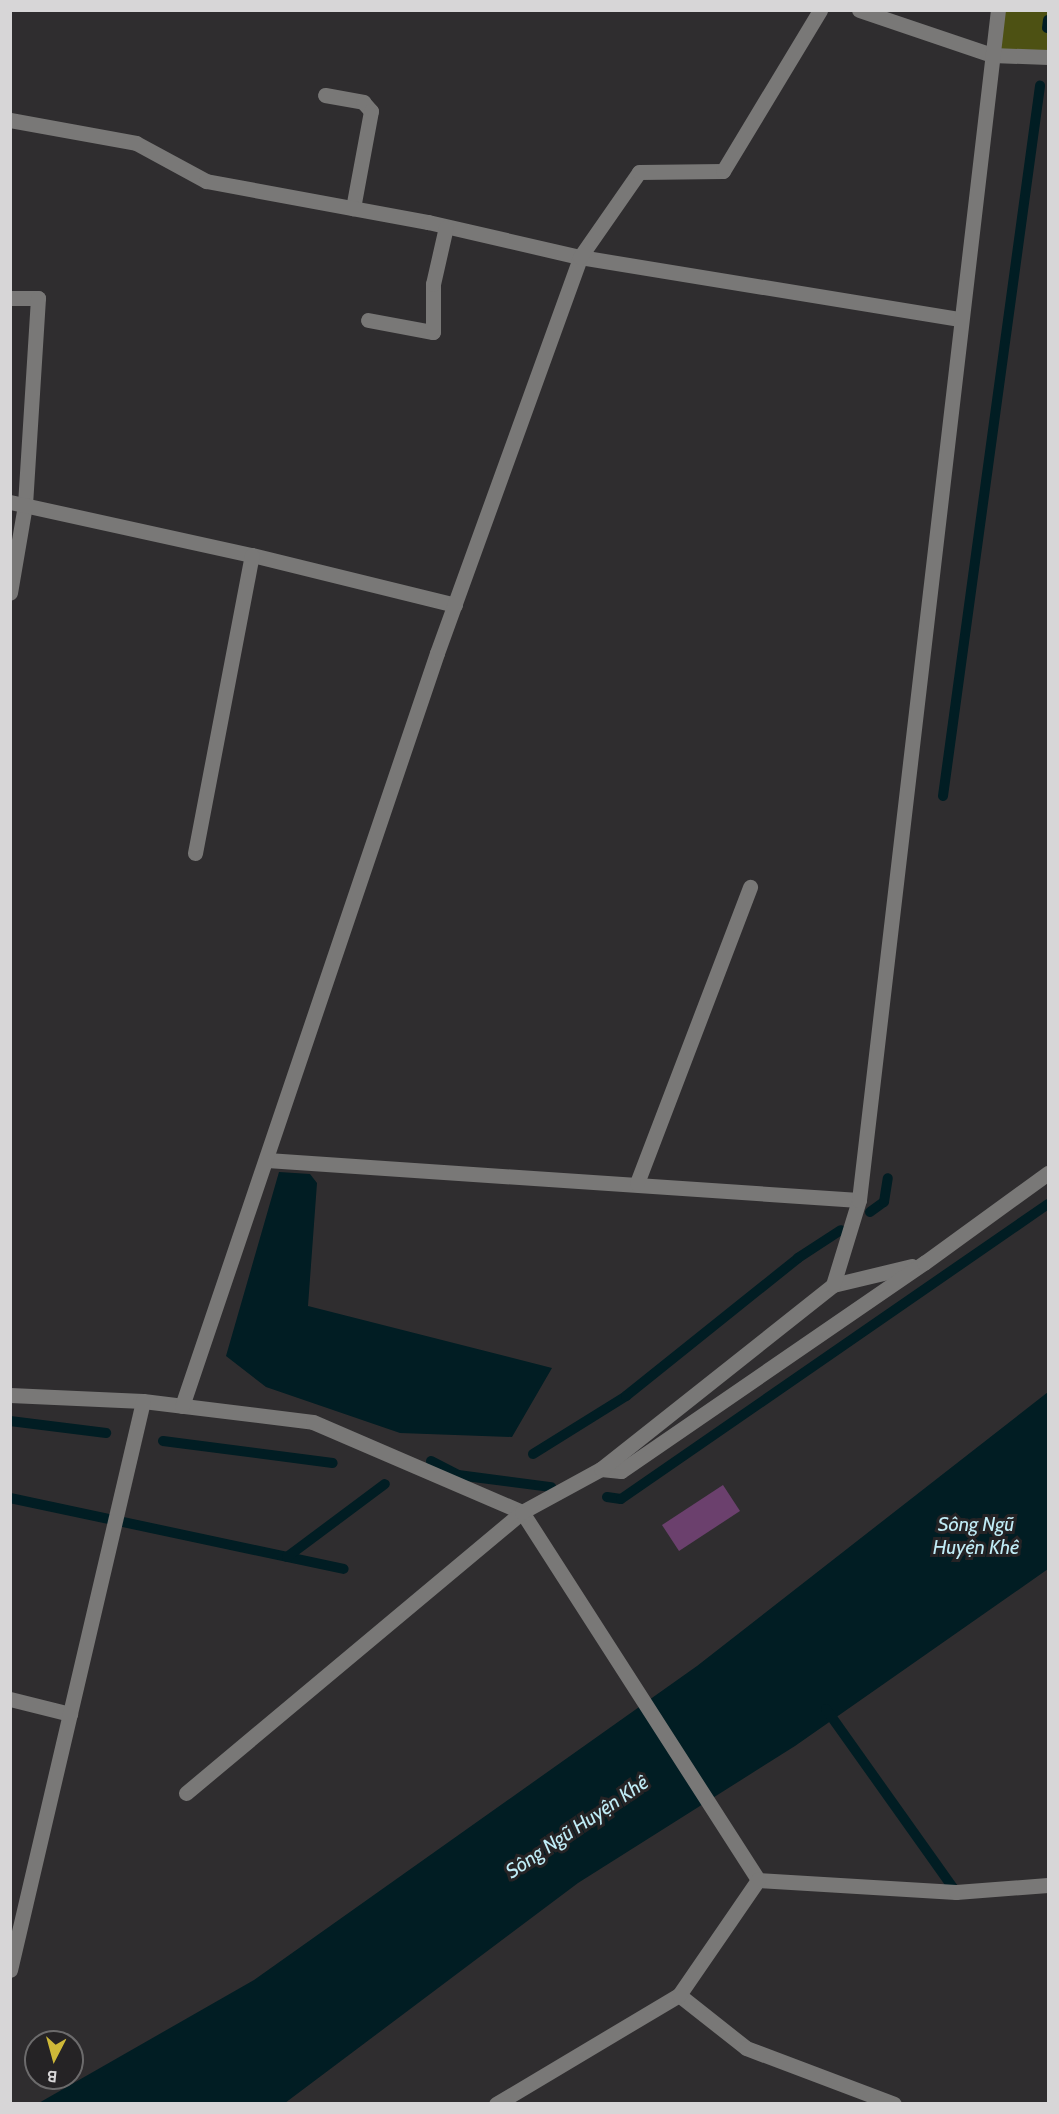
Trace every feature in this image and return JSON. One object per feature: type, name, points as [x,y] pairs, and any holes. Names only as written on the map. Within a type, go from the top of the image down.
[{"type":"street","points":[[182,1406],[454,605],[580,257],[639,172],[723,171],[820,10]]},
{"type":"street","points":[[859,10],[992,55],[1048,57]]},
{"type":"street","points":[[833,1286],[859,1200],[960,319],[998,10]]},
{"type":"street","points":[[325,95],[363,102],[371,111],[353,208]]},
{"type":"street","points":[[10,120],[136,143],[206,181],[353,208],[580,257],[960,319]]},
{"type":"street","points":[[368,320],[433,332],[433,284],[446,227]]},
{"type":"street","points":[[10,297],[38,298],[10,593]]},
{"type":"street","points":[[18,503],[252,555],[454,605]]},
{"type":"street","points":[[195,853],[252,555]]},
{"type":"street","points":[[637,1183],[750,886]]},
{"type":"street","points":[[267,1160],[637,1183],[859,1200]]},
{"type":"street","points":[[601,1469],[621,1471],[924,1263],[1048,1173]]},
{"type":"street","points":[[186,1793],[522,1512],[601,1469],[833,1286],[924,1263]]},
{"type":"street","points":[[10,1395],[143,1401],[313,1422],[522,1512],[754,1874]]},
{"type":"street","points":[[10,1970],[143,1401]]},
{"type":"street","points":[[10,1699],[70,1714]]},
{"type":"street","points":[[754,1874],[956,1892],[1048,1885]]},
{"type":"street","points":[[496,2103],[678,1995],[754,1874]]},
{"type":"street","points":[[678,1995],[746,2049],[894,2103]]},
{"type":"green space","points":[[998,11],[1048,11],[1048,57],[992,55]]},
{"type":"water","points":[[279,1172],[310,1174],[317,1183],[308,1306],[552,1368],[512,1437],[400,1433],[266,1387],[226,1356]]},
{"type":"water","name":"Sông Ngũ Huyện Khê","points":[[1048,1392],[1048,1569],[795,1746],[578,1883],[285,2103],[37,2104],[62,2090],[84,2090],[84,2077],[254,1980],[697,1666]]},
{"type":"building","points":[[723,1485],[740,1511],[679,1551],[662,1525]]},
{"type":"waterway","points":[[1047,28],[1048,20]]},
{"type":"waterway","points":[[943,796],[1040,86]]},
{"type":"waterway","points":[[870,1212],[884,1202],[888,1178]]},
{"type":"waterway","points":[[607,1497],[621,1499],[1048,1204]]},
{"type":"waterway","points":[[533,1454],[626,1396],[798,1258],[841,1230]]},
{"type":"waterway","points":[[10,1421],[106,1433]]},
{"type":"waterway","points":[[163,1441],[333,1463]]},
{"type":"waterway","points":[[431,1461],[458,1475],[551,1487]]},
{"type":"waterway","points":[[287,1557],[385,1484]]},
{"type":"waterway","points":[[10,1498],[344,1569]]},
{"type":"waterway","points":[[826,1709],[956,1892]]}]
